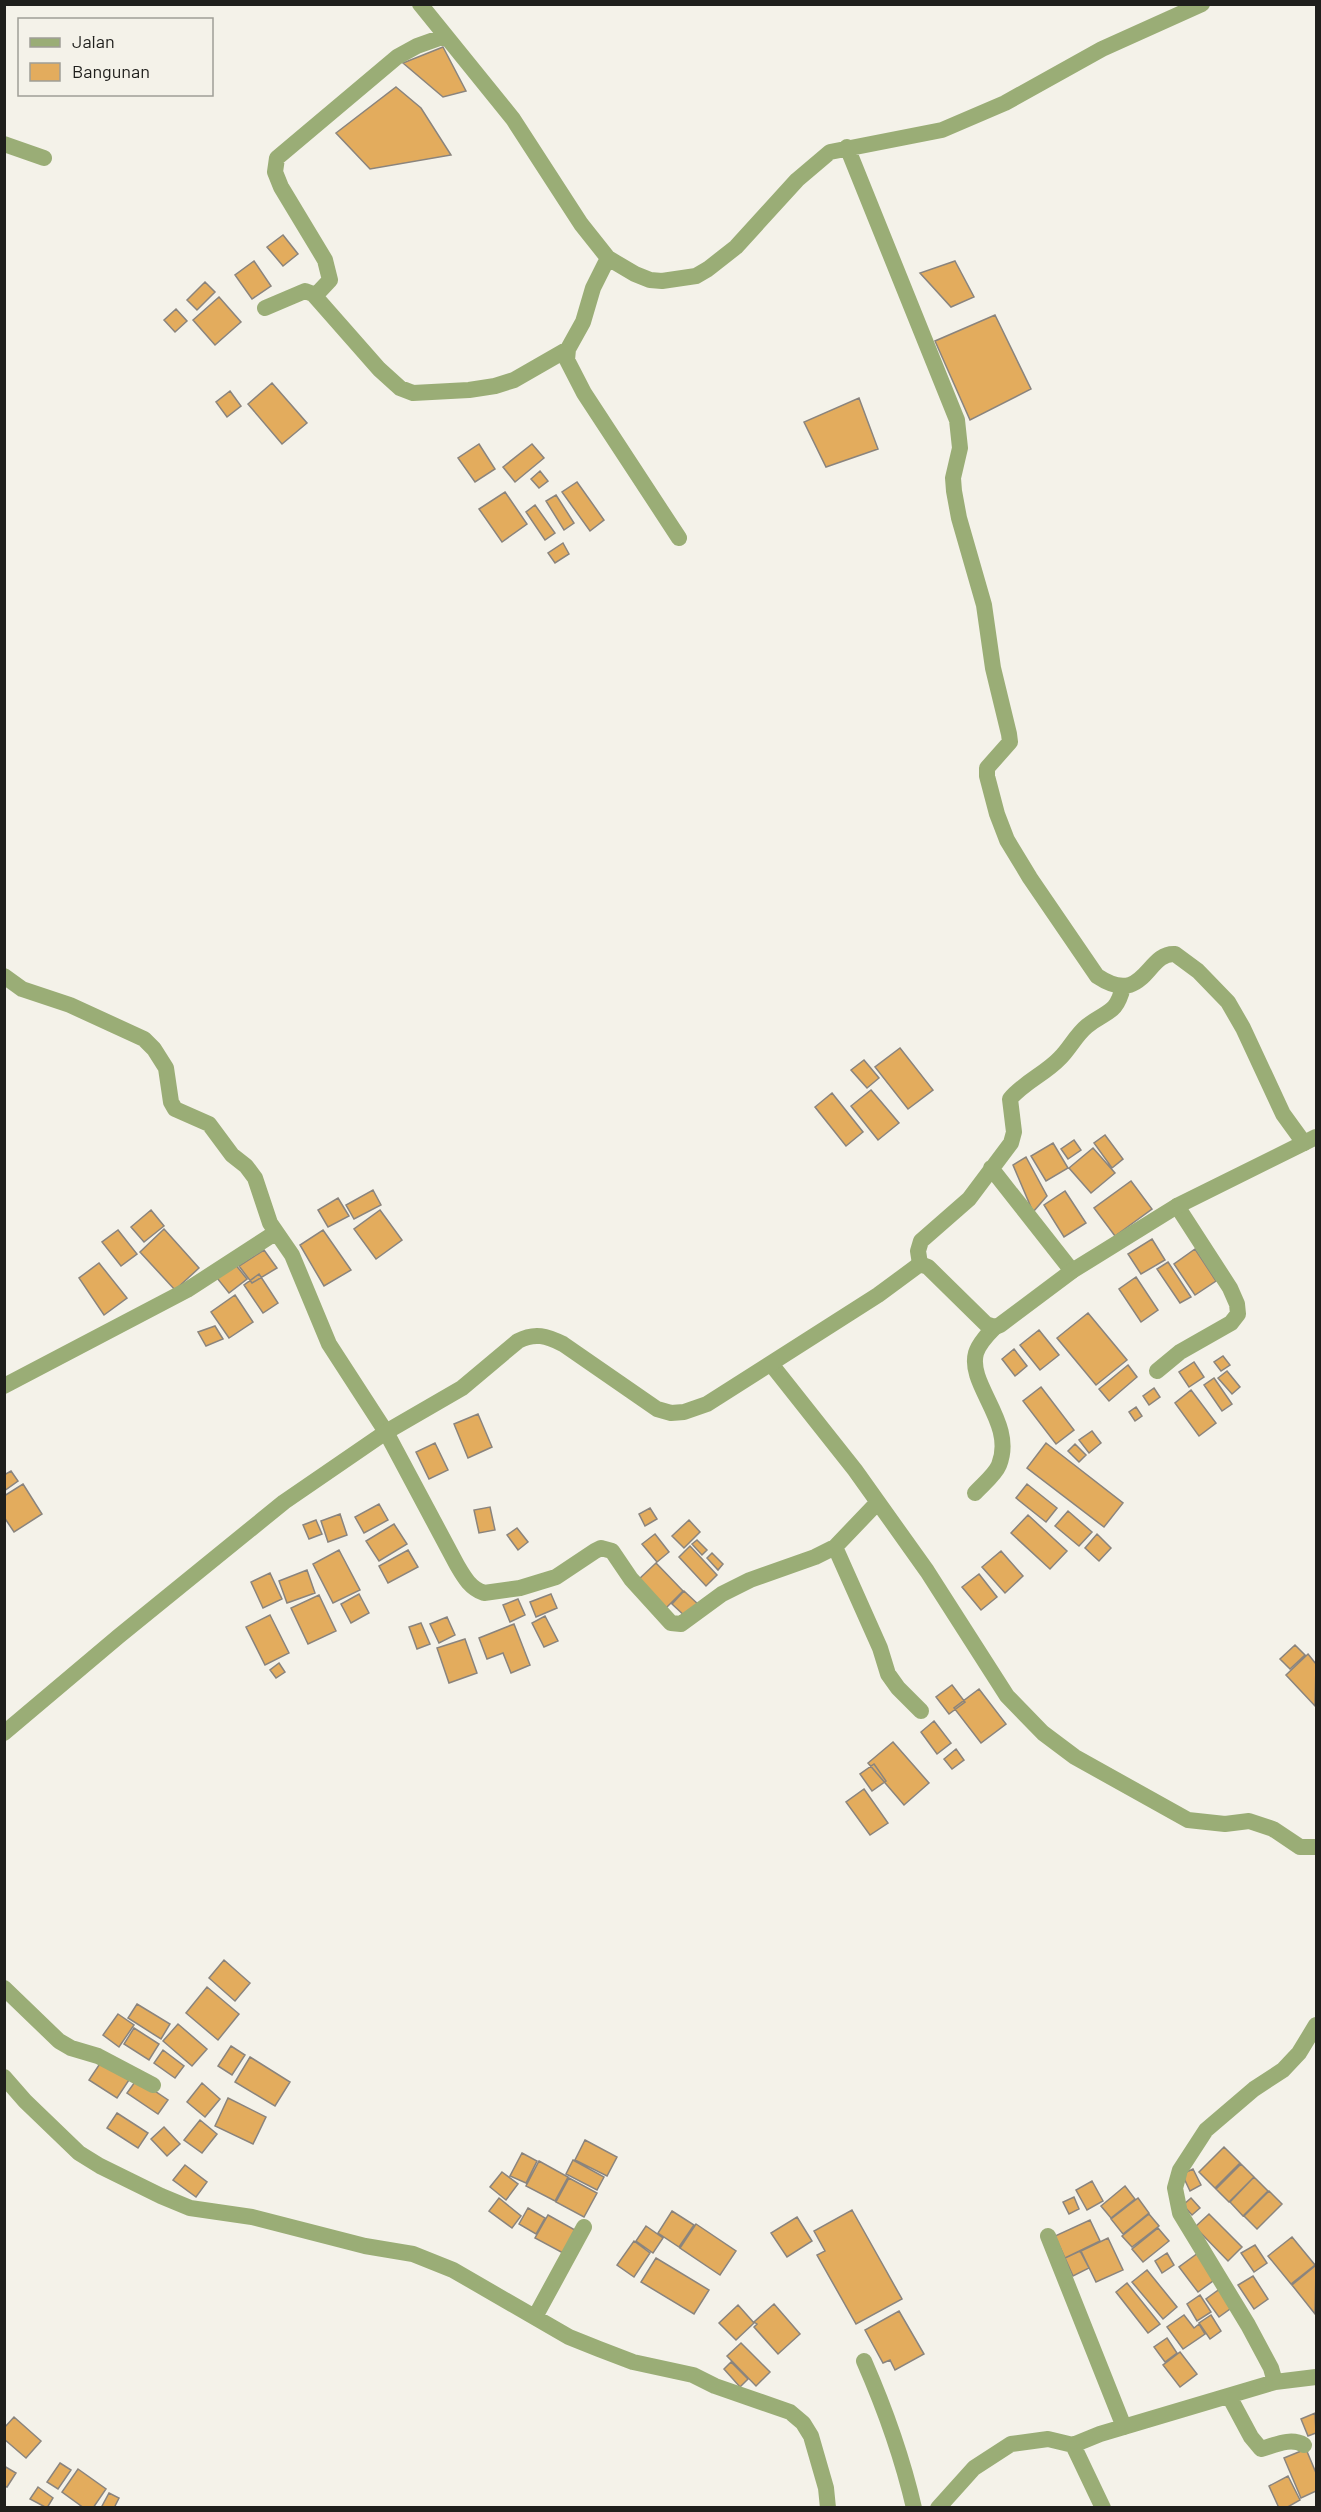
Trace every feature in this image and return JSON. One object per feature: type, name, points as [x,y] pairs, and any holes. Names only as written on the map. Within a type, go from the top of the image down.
[{"type":"street","points":[[420,4],[513,119],[581,224],[609,258],[650,280],[662,281],[696,276],[736,247],[797,180],[830,152],[942,130],[1005,103],[1102,49],[1202,4]]},
{"type":"street","points":[[315,296],[330,280],[325,260],[281,187],[275,172],[277,158],[397,57],[417,46],[445,36]]},
{"type":"street","points":[[4,144],[44,158]]},
{"type":"street","points":[[848,147],[957,420],[960,448],[953,478],[954,491],[959,518],[984,605],[993,668],[1010,742],[987,768],[997,814],[1007,840],[1097,976],[1112,986],[1123,987],[1133,983],[1170,954],[1175,954],[1198,971],[1228,1002],[1243,1028],[1283,1114],[1310,1140],[1177,1206],[1072,1271],[995,1327],[981,1343],[976,1353],[975,1367],[978,1381],[998,1420],[1002,1452],[998,1466],[975,1493]]},
{"type":"street","points":[[609,258],[593,288],[584,321],[568,349],[567,360],[584,393],[679,538]]},
{"type":"street","points":[[265,308],[305,291],[315,296],[379,369],[400,388],[413,393],[495,386],[514,380],[568,349]]},
{"type":"street","points":[[4,976],[22,989],[98,1017],[137,1034],[150,1044],[166,1068],[172,1105],[181,1112],[209,1124],[232,1155],[246,1166],[255,1178],[275,1233],[292,1255],[329,1344],[386,1432],[457,1565],[472,1586],[484,1593],[520,1588],[556,1577],[601,1548],[608,1548],[621,1560],[631,1579],[670,1623],[677,1624],[688,1620],[722,1594],[750,1580],[815,1557],[835,1547],[878,1502]]},
{"type":"street","points":[[920,1264],[918,1251],[921,1241],[969,1199],[1011,1143],[1014,1132],[1010,1099],[1025,1084],[1044,1073],[1056,1062],[1089,1024],[1112,1011],[1119,1003],[1123,987]]},
{"type":"street","points":[[991,1168],[1072,1271]]},
{"type":"street","points":[[1157,1371],[1180,1352],[1231,1323],[1238,1314],[1238,1304],[1230,1288],[1177,1206]]},
{"type":"street","points":[[4,1386],[187,1290],[275,1233]]},
{"type":"street","points":[[920,1264],[928,1267],[986,1324],[995,1327]]},
{"type":"street","points":[[4,1732],[284,1502],[386,1432],[462,1388],[518,1341],[536,1335],[547,1337],[562,1344],[657,1409],[671,1413],[684,1412],[707,1404],[771,1364],[878,1295],[920,1264]]},
{"type":"street","points":[[771,1364],[878,1502],[927,1571],[1007,1696],[1043,1733],[1075,1757],[1188,1820],[1224,1824],[1249,1821],[1273,1830],[1300,1846],[1317,1847]]},
{"type":"street","points":[[835,1547],[880,1648],[888,1674],[898,1688],[921,1711]]},
{"type":"street","points":[[4,1988],[59,2041],[71,2048],[98,2056],[153,2085]]},
{"type":"street","points":[[1275,2382],[1271,2368],[1248,2325],[1180,2212],[1174,2188],[1180,2170],[1206,2130],[1254,2089],[1283,2070],[1299,2054],[1317,2025]]},
{"type":"street","points":[[4,2077],[25,2101],[79,2153],[161,2196],[190,2208],[252,2217],[365,2246],[413,2254],[453,2270],[569,2337],[633,2362],[693,2374],[715,2386],[777,2407],[796,2416],[811,2436],[826,2488],[828,2508]]},
{"type":"street","points":[[535,2317],[585,2228]]},
{"type":"street","points":[[1048,2236],[1124,2427]]},
{"type":"street","points":[[864,2361],[892,2427],[914,2508]]},
{"type":"street","points":[[946,2504],[974,2468],[1011,2444],[1048,2439],[1073,2445],[1124,2427],[1275,2382],[1317,2377]]},
{"type":"street","points":[[1230,2396],[1256,2445],[1261,2448],[1287,2442],[1298,2442],[1304,2445]]},
{"type":"street","points":[[1073,2445],[1103,2508]]},
{"type":"building","points":[[443,47],[466,91],[443,97],[403,63]]},
{"type":"building","points":[[396,87],[421,108],[451,155],[370,169],[336,133]]},
{"type":"building","points":[[283,235],[298,254],[283,266],[267,247]]},
{"type":"building","points":[[254,261],[271,286],[252,299],[235,275]]},
{"type":"building","points":[[955,261],[974,297],[951,307],[920,273]]},
{"type":"building","points":[[205,282],[215,292],[197,310],[187,300]]},
{"type":"building","points":[[219,297],[241,322],[215,345],[193,320]]},
{"type":"building","points":[[176,309],[187,321],[175,332],[164,320]]},
{"type":"building","points":[[995,315],[1031,389],[970,420],[935,341]]},
{"type":"building","points":[[272,383],[307,423],[282,444],[248,404]]},
{"type":"building","points":[[230,391],[241,406],[227,417],[216,402]]},
{"type":"building","points":[[859,398],[878,449],[826,467],[804,422]]},
{"type":"building","points":[[479,444],[495,469],[475,482],[458,458]]},
{"type":"building","points":[[532,444],[544,458],[515,482],[503,467]]},
{"type":"building","points":[[540,471],[548,481],[539,488],[531,479]]},
{"type":"building","points":[[577,482],[604,520],[590,531],[562,492]]},
{"type":"building","points":[[505,492],[527,524],[502,542],[479,509]]},
{"type":"building","points":[[556,495],[574,523],[564,530],[546,501]]},
{"type":"building","points":[[535,505],[555,533],[545,540],[526,512]]},
{"type":"building","points":[[563,543],[569,554],[555,563],[548,553]]},
{"type":"building","points":[[900,1048],[933,1090],[908,1109],[875,1067]]},
{"type":"building","points":[[864,1060],[879,1078],[867,1088],[851,1070]]},
{"type":"building","points":[[871,1090],[899,1123],[878,1140],[851,1106]]},
{"type":"building","points":[[832,1093],[863,1132],[846,1146],[815,1107]]},
{"type":"building","points":[[1105,1135],[1123,1159],[1112,1168],[1094,1143]]},
{"type":"building","points":[[1074,1140],[1081,1150],[1068,1159],[1061,1149]]},
{"type":"building","points":[[1053,1143],[1068,1168],[1046,1181],[1031,1156]]},
{"type":"building","points":[[1093,1148],[1115,1173],[1091,1193],[1069,1168]]},
{"type":"building","points":[[1026,1157],[1047,1196],[1033,1212],[1013,1165]]},
{"type":"building","points":[[1131,1181],[1152,1209],[1115,1236],[1094,1208]]},
{"type":"building","points":[[373,1190],[381,1205],[354,1219],[346,1205]]},
{"type":"building","points":[[1065,1191],[1086,1223],[1064,1237],[1044,1205]]},
{"type":"building","points":[[338,1198],[349,1216],[328,1227],[318,1210]]},
{"type":"building","points":[[151,1210],[164,1226],[144,1242],[131,1227]]},
{"type":"building","points":[[380,1210],[402,1240],[376,1259],[354,1229]]},
{"type":"building","points":[[164,1229],[199,1268],[175,1290],[140,1252]]},
{"type":"building","points":[[118,1230],[137,1254],[121,1266],[102,1242]]},
{"type":"building","points":[[323,1230],[351,1270],[324,1286],[300,1245]]},
{"type":"building","points":[[1152,1239],[1165,1260],[1141,1274],[1128,1254]]},
{"type":"building","points":[[1195,1249],[1216,1281],[1195,1295],[1174,1264]]},
{"type":"building","points":[[264,1250],[277,1268],[252,1283],[239,1266]]},
{"type":"building","points":[[1168,1262],[1191,1297],[1180,1303],[1157,1269]]},
{"type":"building","points":[[99,1263],[127,1298],[104,1315],[79,1278]]},
{"type":"building","points":[[235,1264],[247,1279],[229,1293],[217,1278]]},
{"type":"building","points":[[259,1274],[278,1303],[263,1313],[244,1285]]},
{"type":"building","points":[[1136,1277],[1158,1310],[1141,1322],[1119,1289]]},
{"type":"building","points":[[235,1295],[253,1322],[229,1338],[211,1312]]},
{"type":"building","points":[[1088,1313],[1127,1360],[1096,1385],[1057,1338]]},
{"type":"building","points":[[215,1326],[223,1339],[206,1346],[198,1332]]},
{"type":"building","points":[[1039,1330],[1059,1355],[1040,1370],[1020,1345]]},
{"type":"building","points":[[1014,1349],[1027,1366],[1015,1376],[1002,1359]]},
{"type":"building","points":[[1223,1356],[1230,1365],[1221,1371],[1214,1362]]},
{"type":"building","points":[[1194,1362],[1204,1377],[1189,1387],[1179,1372]]},
{"type":"building","points":[[1128,1365],[1137,1377],[1109,1401],[1099,1389]]},
{"type":"building","points":[[1227,1371],[1240,1387],[1232,1394],[1218,1378]]},
{"type":"building","points":[[1214,1378],[1232,1404],[1222,1411],[1204,1385]]},
{"type":"building","points":[[1041,1387],[1074,1430],[1056,1444],[1023,1401]]},
{"type":"building","points":[[1154,1388],[1160,1397],[1149,1405],[1143,1396]]},
{"type":"building","points":[[1191,1390],[1216,1423],[1199,1436],[1175,1403]]},
{"type":"building","points":[[1136,1407],[1142,1416],[1135,1421],[1129,1412]]},
{"type":"building","points":[[478,1414],[492,1447],[468,1458],[454,1424]]},
{"type":"building","points":[[1092,1431],[1101,1443],[1089,1453],[1079,1440]]},
{"type":"building","points":[[435,1443],[448,1470],[429,1479],[416,1452]]},
{"type":"building","points":[[1046,1443],[1123,1503],[1104,1527],[1027,1468]]},
{"type":"building","points":[[1075,1444],[1086,1455],[1079,1462],[1068,1451]]},
{"type":"building","points":[[11,1471],[18,1481],[4,1491],[4,1475]]},
{"type":"building","points":[[23,1484],[42,1514],[14,1532],[4,1517],[4,1496]]},
{"type":"building","points":[[1027,1484],[1057,1508],[1046,1522],[1016,1498]]},
{"type":"building","points":[[379,1504],[388,1520],[364,1533],[355,1517]]},
{"type":"building","points":[[490,1507],[495,1530],[479,1533],[474,1510]]},
{"type":"building","points":[[650,1508],[657,1519],[645,1526],[639,1514]]},
{"type":"building","points":[[1068,1511],[1092,1532],[1079,1546],[1055,1526]]},
{"type":"building","points":[[340,1514],[347,1535],[328,1542],[321,1521]]},
{"type":"building","points":[[1028,1515],[1067,1551],[1050,1569],[1011,1533]]},
{"type":"building","points":[[316,1520],[322,1534],[309,1539],[303,1525]]},
{"type":"building","points":[[689,1520],[700,1532],[684,1548],[672,1536]]},
{"type":"building","points":[[394,1524],[407,1544],[379,1561],[366,1541]]},
{"type":"building","points":[[517,1528],[528,1542],[518,1550],[507,1535]]},
{"type":"building","points":[[655,1534],[669,1552],[657,1562],[642,1544]]},
{"type":"building","points":[[1097,1534],[1111,1548],[1099,1561],[1085,1548]]},
{"type":"building","points":[[697,1540],[707,1550],[702,1555],[692,1544]]},
{"type":"building","points":[[690,1546],[717,1575],[706,1586],[679,1557]]},
{"type":"building","points":[[339,1550],[360,1590],[333,1603],[313,1564]]},
{"type":"building","points":[[408,1550],[418,1567],[388,1583],[379,1566]]},
{"type":"building","points":[[1001,1551],[1023,1576],[1005,1593],[982,1567]]},
{"type":"building","points":[[712,1553],[723,1564],[718,1570],[707,1558]]},
{"type":"building","points":[[656,1563],[683,1591],[665,1609],[638,1580]]},
{"type":"building","points":[[307,1570],[315,1593],[287,1603],[279,1581]]},
{"type":"building","points":[[270,1573],[282,1599],[263,1608],[251,1582]]},
{"type":"building","points":[[979,1574],[997,1597],[981,1610],[962,1587]]},
{"type":"building","points":[[684,1591],[700,1606],[688,1619],[672,1604]]},
{"type":"building","points":[[359,1594],[369,1613],[351,1623],[341,1604]]},
{"type":"building","points":[[551,1594],[557,1608],[536,1617],[530,1602]]},
{"type":"building","points":[[319,1595],[336,1631],[308,1644],[291,1608]]},
{"type":"building","points":[[518,1599],[525,1615],[510,1622],[503,1605]]},
{"type":"building","points":[[270,1615],[289,1653],[265,1665],[246,1627]]},
{"type":"building","points":[[545,1616],[558,1641],[544,1647],[532,1623]]},
{"type":"building","points":[[447,1617],[455,1635],[439,1643],[430,1624]]},
{"type":"building","points":[[421,1623],[430,1644],[417,1649],[409,1627]]},
{"type":"building","points":[[514,1624],[530,1665],[511,1673],[503,1653],[487,1659],[479,1638]]},
{"type":"building","points":[[465,1639],[477,1673],[449,1683],[437,1648]]},
{"type":"building","points":[[1295,1645],[1305,1655],[1290,1669],[1280,1659]]},
{"type":"building","points":[[1308,1654],[1316,1664],[1315,1706],[1286,1675]]},
{"type":"building","points":[[279,1663],[285,1672],[276,1678],[270,1670]]},
{"type":"building","points":[[952,1685],[965,1702],[949,1714],[936,1697]]},
{"type":"building","points":[[979,1689],[1006,1724],[981,1743],[954,1708]]},
{"type":"building","points":[[934,1721],[951,1743],[937,1754],[921,1732]]},
{"type":"building","points":[[893,1742],[929,1783],[904,1805],[868,1763]]},
{"type":"building","points":[[956,1749],[964,1760],[952,1769],[944,1759]]},
{"type":"building","points":[[874,1764],[886,1781],[872,1791],[860,1774]]},
{"type":"building","points":[[864,1789],[888,1823],[870,1835],[846,1802]]},
{"type":"building","points":[[224,1960],[250,1983],[235,2001],[209,1978]]},
{"type":"building","points":[[207,1987],[239,2014],[218,2040],[186,2013]]},
{"type":"building","points":[[137,2004],[170,2024],[161,2039],[128,2018]]},
{"type":"building","points":[[118,2014],[134,2025],[119,2047],[103,2035]]},
{"type":"building","points":[[178,2024],[207,2049],[192,2066],[163,2041]]},
{"type":"building","points":[[134,2028],[159,2044],[149,2060],[124,2044]]},
{"type":"building","points":[[231,2046],[245,2055],[232,2075],[218,2066]]},
{"type":"building","points":[[163,2050],[184,2066],[175,2078],[154,2063]]},
{"type":"building","points":[[250,2057],[290,2082],[275,2106],[235,2082]]},
{"type":"building","points":[[101,2062],[129,2080],[117,2098],[89,2080]]},
{"type":"building","points":[[137,2079],[168,2100],[158,2114],[127,2093]]},
{"type":"building","points":[[202,2083],[220,2099],[205,2117],[187,2102]]},
{"type":"building","points":[[228,2098],[266,2117],[253,2144],[215,2126]]},
{"type":"building","points":[[117,2113],[148,2133],[138,2148],[107,2128]]},
{"type":"building","points":[[200,2120],[217,2134],[202,2153],[184,2140]]},
{"type":"building","points":[[164,2127],[180,2144],[167,2156],[151,2139]]},
{"type":"building","points":[[585,2140],[617,2157],[607,2176],[575,2160]]},
{"type":"building","points":[[1224,2147],[1240,2163],[1215,2188],[1199,2172]]},
{"type":"building","points":[[522,2153],[537,2161],[526,2183],[510,2176]]},
{"type":"building","points":[[573,2160],[604,2177],[597,2190],[566,2174]]},
{"type":"building","points":[[539,2161],[568,2177],[555,2201],[526,2186]]},
{"type":"building","points":[[1241,2164],[1254,2177],[1229,2202],[1216,2189]]},
{"type":"building","points":[[185,2165],[207,2182],[196,2197],[173,2180]]},
{"type":"building","points":[[1193,2169],[1201,2185],[1190,2191],[1182,2174]]},
{"type":"building","points":[[502,2172],[518,2184],[506,2200],[490,2187]]},
{"type":"building","points":[[1254,2177],[1268,2191],[1243,2216],[1230,2202]]},
{"type":"building","points":[[569,2178],[597,2193],[584,2217],[556,2202]]},
{"type":"building","points":[[1092,2181],[1103,2201],[1087,2210],[1076,2190]]},
{"type":"building","points":[[1125,2186],[1135,2199],[1111,2218],[1101,2206]]},
{"type":"building","points":[[1269,2191],[1282,2204],[1257,2229],[1244,2216]]},
{"type":"building","points":[[1074,2197],[1079,2209],[1069,2214],[1063,2202]]},
{"type":"building","points":[[499,2198],[521,2216],[512,2228],[489,2211]]},
{"type":"building","points":[[1138,2198],[1149,2213],[1123,2234],[1111,2219]]},
{"type":"building","points":[[1191,2198],[1200,2208],[1192,2215],[1183,2205]]},
{"type":"building","points":[[528,2208],[545,2218],[536,2234],[519,2224]]},
{"type":"building","points":[[852,2210],[902,2299],[856,2324],[817,2255],[825,2251],[814,2231]]},
{"type":"building","points":[[672,2211],[694,2225],[679,2247],[658,2233]]},
{"type":"building","points":[[1149,2214],[1159,2226],[1132,2247],[1122,2236]]},
{"type":"building","points":[[1209,2214],[1242,2247],[1228,2261],[1195,2227]]},
{"type":"building","points":[[548,2215],[575,2230],[563,2253],[535,2238]]},
{"type":"building","points":[[797,2217],[812,2241],[787,2257],[771,2233]]},
{"type":"building","points":[[1090,2220],[1100,2241],[1065,2258],[1055,2236]]},
{"type":"building","points":[[696,2224],[736,2251],[720,2275],[680,2248]]},
{"type":"building","points":[[646,2226],[663,2238],[653,2253],[636,2241]]},
{"type":"building","points":[[1158,2228],[1169,2241],[1143,2262],[1132,2249]]},
{"type":"building","points":[[1292,2237],[1315,2265],[1291,2284],[1268,2256]]},
{"type":"building","points":[[1108,2238],[1123,2270],[1096,2282],[1081,2251]]},
{"type":"building","points":[[634,2241],[650,2253],[634,2277],[617,2265]]},
{"type":"building","points":[[1255,2245],[1267,2263],[1254,2272],[1241,2253]]},
{"type":"building","points":[[1080,2251],[1089,2268],[1073,2276],[1065,2258]]},
{"type":"building","points":[[1167,2253],[1174,2265],[1162,2273],[1155,2261]]},
{"type":"building","points":[[1198,2253],[1217,2278],[1198,2292],[1179,2267]]},
{"type":"building","points":[[656,2258],[709,2290],[694,2314],[641,2282]]},
{"type":"building","points":[[1316,2267],[1315,2314],[1292,2285]]},
{"type":"building","points":[[1147,2270],[1177,2307],[1163,2319],[1132,2282]]},
{"type":"building","points":[[1253,2276],[1268,2299],[1254,2309],[1238,2285]]},
{"type":"building","points":[[1127,2283],[1160,2324],[1148,2333],[1116,2292]]},
{"type":"building","points":[[1221,2288],[1234,2306],[1219,2317],[1206,2299]]},
{"type":"building","points":[[1200,2295],[1211,2312],[1197,2321],[1187,2304]]},
{"type":"building","points":[[774,2304],[800,2334],[778,2354],[754,2327],[757,2324],[754,2322]]},
{"type":"building","points":[[738,2305],[754,2323],[736,2340],[719,2323]]},
{"type":"building","points":[[899,2311],[924,2354],[895,2370],[890,2360],[883,2363],[865,2330]]},
{"type":"building","points":[[1184,2315],[1194,2328],[1199,2324],[1205,2334],[1183,2349],[1167,2327]]},
{"type":"building","points":[[1211,2315],[1221,2331],[1210,2339],[1199,2323]]},
{"type":"building","points":[[1167,2338],[1177,2353],[1165,2362],[1154,2347]]},
{"type":"building","points":[[741,2343],[770,2372],[756,2386],[727,2356]]},
{"type":"building","points":[[1180,2352],[1197,2374],[1180,2387],[1163,2365]]},
{"type":"building","points":[[731,2362],[748,2379],[740,2387],[724,2369]]},
{"type":"building","points":[[1315,2413],[1316,2433],[1308,2436],[1301,2419]]},
{"type":"building","points":[[14,2417],[41,2441],[26,2458],[4,2439],[4,2428]]},
{"type":"building","points":[[1306,2449],[1316,2473],[1316,2491],[1301,2498],[1284,2458]]},
{"type":"building","points":[[60,2463],[71,2470],[58,2489],[47,2482]]},
{"type":"building","points":[[4,2466],[16,2473],[7,2487],[4,2486]]},
{"type":"building","points":[[78,2469],[106,2489],[93,2508],[84,2508],[62,2492]]},
{"type":"building","points":[[1288,2476],[1300,2500],[1286,2508],[1279,2508],[1269,2486]]},
{"type":"building","points":[[38,2487],[53,2498],[47,2508],[30,2499]]},
{"type":"building","points":[[109,2493],[119,2498],[114,2508],[101,2508]]}]
